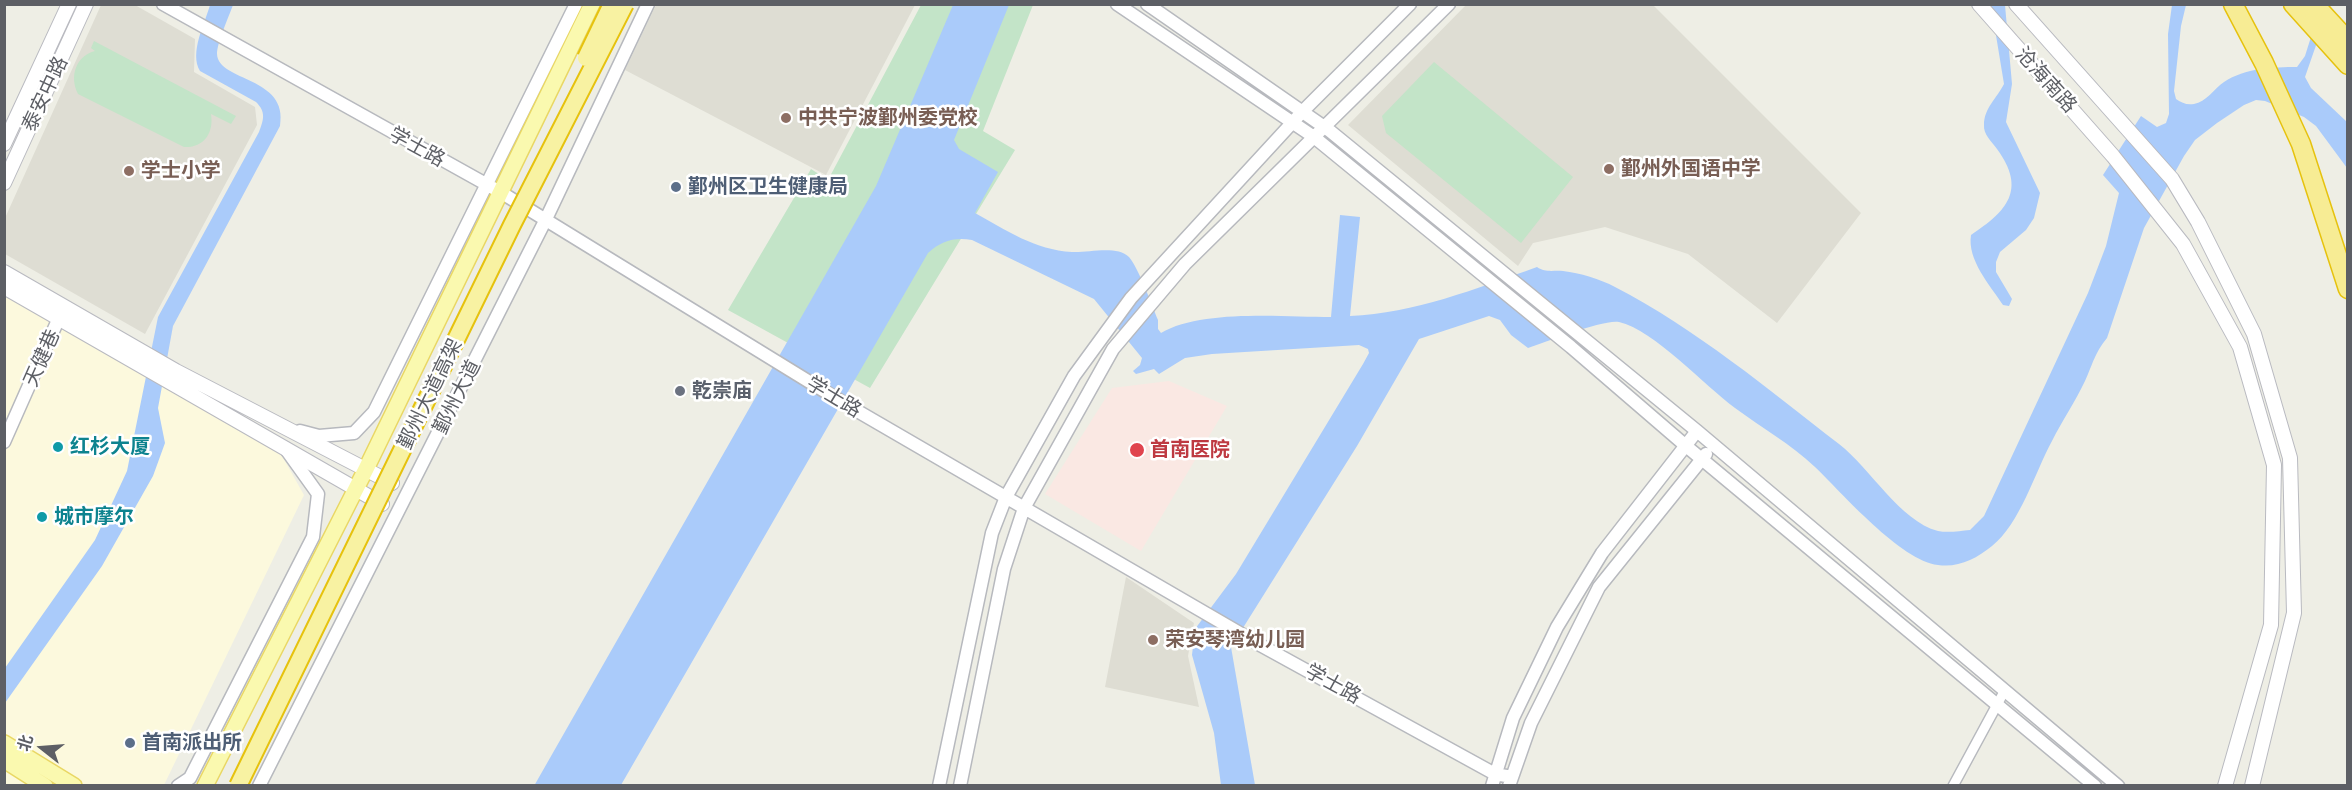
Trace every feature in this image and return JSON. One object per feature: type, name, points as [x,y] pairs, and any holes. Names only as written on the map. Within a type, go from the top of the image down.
[{"type":"highway","name":"鄞州大道高架","points":[[226,786],[612,4]]},
{"type":"highway","name":"鄞州大道高架","points":[[238,786],[512,225],[625,4]]},
{"type":"highway","points":[[2233,4],[2264,63],[2301,144],[2348,289]]},
{"type":"highway","points":[[2293,4],[2348,65]]},
{"type":"highway","points":[[2314,4],[2348,41]]},
{"type":"highway","points":[[2323,208],[2348,258]]},
{"type":"main road","name":"泰安中路","points":[[4,144],[69,4]]},
{"type":"main road","name":"泰安中路","points":[[4,183],[86,4]]},
{"type":"main road","points":[[205,786],[366,469],[592,4]]},
{"type":"main road","name":"鄞州大道","points":[[244,786],[630,4]]},
{"type":"main road","name":"沧海南路","points":[[1979,4],[2114,156],[2183,244],[2240,346],[2274,465],[2271,625],[2225,786]]},
{"type":"main road","name":"沧海南路","points":[[2016,4],[2172,178],[2198,222],[2254,334],[2290,458],[2294,613],[2252,786]]},
{"type":"main road","points":[[4,272],[61,312],[382,504]]},
{"type":"main road","points":[[4,287],[143,352],[392,483]]},
{"type":"main road","points":[[5,743],[74,786]]},
{"type":"main road","points":[[4,760],[45,786]]},
{"type":"street","name":"学士路","points":[[163,4],[502,193],[768,358],[1494,780],[1510,781]]},
{"type":"street","points":[[284,427],[319,436],[354,433],[374,412],[488,186],[576,4]]},
{"type":"street","name":"鄞州大道","points":[[259,786],[546,219],[648,4]]},
{"type":"street","points":[[1117,4],[1314,137],[1571,347],[1686,446],[2095,786]]},
{"type":"street","points":[[1147,4],[1324,127],[1697,431],[2118,786]]},
{"type":"street","points":[[939,786],[992,532],[1006,497],[1074,376],[1131,298],[1302,111],[1410,4]]},
{"type":"street","points":[[960,786],[1004,569],[1024,508],[1113,349],[1185,264],[1449,4]]},
{"type":"street","name":"天健巷","points":[[4,442],[61,312]]},
{"type":"street","points":[[1494,780],[1513,718],[1557,627],[1602,553],[1697,431]]},
{"type":"street","points":[[1510,781],[1531,723],[1599,587],[1701,458],[1715,446]]},
{"type":"street","points":[[178,786],[190,778],[313,537],[318,495],[284,447]]},
{"type":"street","points":[[1953,786],[2005,690]]},
{"type":"shaded area","name":"中共宁波鄞州委党校","points":[[656,4],[915,5],[826,175],[625,70]]},
{"type":"shaded area","name":"学士小学","points":[[101,5],[135,5],[195,39],[194,72],[255,107],[257,125],[145,334],[5,254],[5,218]]},
{"type":"shaded area","name":"鄞州外国语中学","points":[[1466,5],[1653,5],[1861,213],[1777,323],[1688,254],[1605,227],[1533,243],[1518,266],[1348,125]]},
{"type":"shaded area","points":[[5,296],[281,454],[304,495],[164,785],[5,786]]},
{"type":"shaded area","name":"首南医院","points":[[1169,381],[1227,406],[1141,551],[1045,494],[1112,388]]},
{"type":"shaded area","name":"荣安琴湾幼儿园","points":[[1126,577],[1194,623],[1188,656],[1199,707],[1105,687]]},
{"type":"green space","points":[[921,5],[1033,5],[983,131],[1015,150],[870,388],[728,310],[811,169],[828,180]]},
{"type":"green space","points":[[94,41],[236,116],[231,124],[211,114],[211,127],[206,138],[197,145],[184,147],[78,94],[74,74],[83,57],[95,51],[91,48]]},
{"type":"green space","points":[[1434,62],[1573,177],[1521,243],[1386,133],[1382,116]]},
{"type":"water","points":[[210,5],[233,5],[218,49],[220,63],[264,89],[274,98],[280,110],[280,126],[173,326],[158,408],[165,443],[153,476],[102,566],[5,703],[5,668],[95,540],[127,471],[158,317],[262,123],[263,112],[256,102],[200,71],[196,56],[197,47]]},
{"type":"water","points":[[953,5],[1009,5],[954,140],[959,149],[998,172],[975,213],[1021,238],[1046,247],[1072,252],[1110,250],[1124,253],[1133,262],[1141,277],[1161,333],[1178,325],[1220,317],[1331,317],[1340,215],[1360,217],[1350,316],[1421,305],[1537,267],[1547,271],[1570,272],[1596,279],[1645,304],[1731,361],[1851,454],[1911,517],[1942,532],[1970,530],[1984,516],[2088,293],[2106,246],[2119,193],[2103,175],[2141,116],[2157,127],[2166,123],[2169,114],[2168,34],[2172,5],[2186,5],[2181,26],[2174,91],[2176,99],[2191,104],[2202,101],[2232,77],[2269,68],[2297,67],[2305,56],[2321,5],[2330,5],[2305,77],[2311,88],[2347,122],[2347,168],[2316,126],[2304,117],[2265,101],[2256,100],[2244,105],[2195,140],[2144,228],[2107,338],[2096,354],[2081,389],[2052,441],[2019,511],[2011,525],[1992,546],[1973,559],[1960,564],[1938,565],[1923,561],[1907,552],[1873,524],[1806,459],[1735,408],[1663,347],[1633,327],[1619,322],[1601,324],[1528,348],[1511,335],[1500,320],[1489,316],[1419,339],[1357,446],[1231,647],[1255,785],[1221,785],[1214,733],[1192,655],[1195,629],[1236,574],[1363,364],[1369,353],[1368,349],[1359,345],[1212,354],[1185,358],[1159,374],[1154,369],[1136,374],[1133,371],[1140,365],[1142,358],[1094,299],[972,240],[948,241],[928,253],[621,785],[534,786],[876,186]]},
{"type":"water","points":[[1991,5],[2005,5],[2012,84],[2006,122],[2040,193],[2034,218],[2026,230],[2000,252],[1996,262],[1996,272],[2012,299],[2009,306],[2003,305],[1981,272],[1972,254],[1971,244],[1971,235],[2003,208],[2009,198],[2011,188],[2011,176],[2006,163],[1988,138],[1984,128],[1986,113],[2004,84]]},
{"type":"place","name":"中共宁波鄞州委党校","points":[[786,118]]},
{"type":"place","name":"鄞州外国语中学","points":[[1609,169]]},
{"type":"place","name":"学士小学","points":[[129,171]]},
{"type":"place","name":"鄞州区卫生健康局","points":[[676,187]]},
{"type":"place","name":"乾崇庙","points":[[680,391]]},
{"type":"place","name":"红杉大厦","points":[[58,447]]},
{"type":"place","name":"首南医院","points":[[1137,450]]},
{"type":"place","name":"城市摩尔","points":[[42,517]]},
{"type":"place","name":"荣安琴湾幼儿园","points":[[1153,640]]},
{"type":"place","name":"首南派出所","points":[[130,743]]}]
